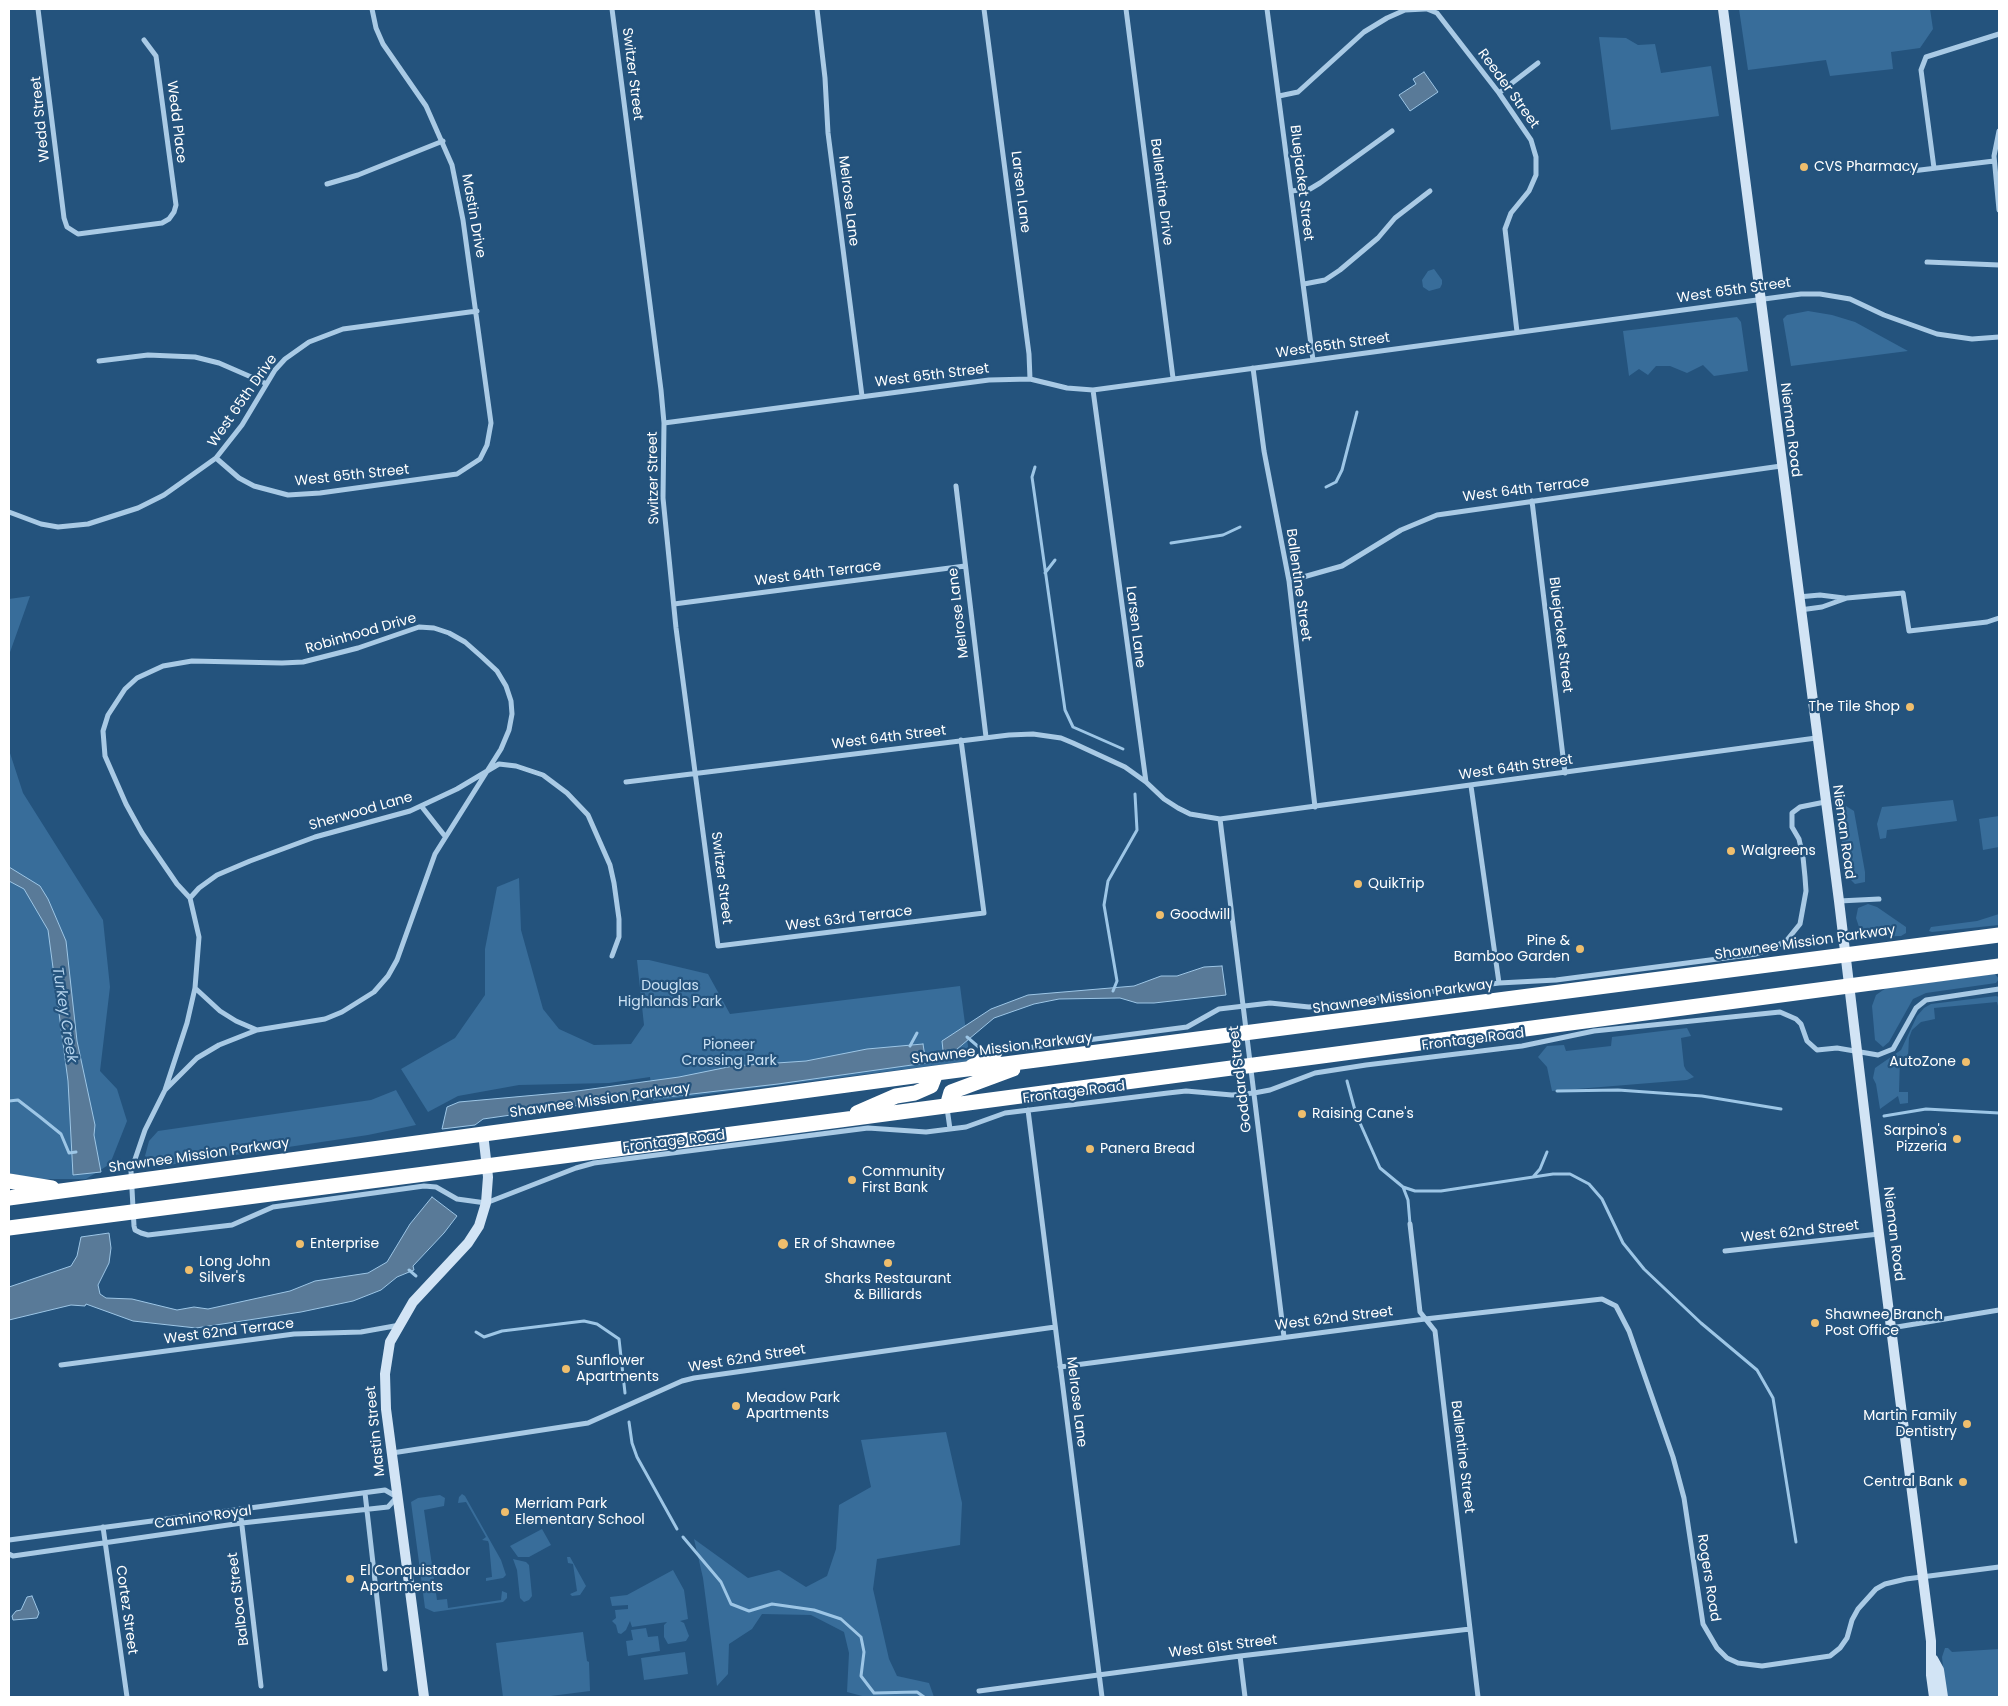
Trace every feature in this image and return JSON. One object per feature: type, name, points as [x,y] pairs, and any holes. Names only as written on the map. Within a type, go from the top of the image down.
[{"type":"highway","name":"Shawnee Mission Parkway","points":[[9,1198],[936,1073],[1999,935]]},
{"type":"highway","points":[[9,1228],[487,1167],[1250,1064],[1999,966]]},
{"type":"highway","points":[[968,1069],[995,1052]]},
{"type":"highway","points":[[946,1106],[951,1092],[977,1084],[1030,1062]]},
{"type":"highway","points":[[840,1120],[896,1096],[915,1093],[931,1086],[936,1073]]},
{"type":"highway","points":[[9,1181],[69,1190]]},
{"type":"main road","name":"Nieman Road","points":[[1722,9],[1799,610],[1839,901],[1856,1052],[1933,1659],[1931,1675],[1934,1697]]},
{"type":"main road","name":"Mastin Street","points":[[424,1697],[386,1409],[384,1374],[390,1342],[413,1302],[468,1243],[480,1226],[486,1203],[487,1167],[483,1133]]},
{"type":"main road","name":"Nieman Road","points":[[1933,1659],[1939,1670],[1943,1697]]},
{"type":"street","name":"Wedd Street","points":[[38,9],[64,218],[68,226],[78,234],[162,223],[169,219],[174,212]]},
{"type":"street","name":"Mastin Drive","points":[[372,9],[376,28],[383,44],[426,106],[443,142],[458,190],[477,311],[491,423],[487,445]]},
{"type":"street","name":"Switzer Street","points":[[612,9],[664,423],[663,498],[674,604],[718,946]]},
{"type":"street","name":"Melrose Lane","points":[[817,9],[825,78],[828,134],[862,396]]},
{"type":"street","name":"Larsen Lane","points":[[984,9],[1029,354],[1030,379]]},
{"type":"street","name":"Ballentine Drive","points":[[1126,9],[1173,378]]},
{"type":"street","name":"Bluejacket Street","points":[[1267,9],[1314,360]]},
{"type":"street","points":[[1279,96],[1298,92],[1364,32],[1387,18],[1405,10],[1426,9]]},
{"type":"street","name":"Reeder Street","points":[[1426,9],[1434,10],[1498,93],[1531,140],[1536,157],[1536,175],[1529,191],[1511,212],[1505,229],[1517,332]]},
{"type":"street","points":[[1934,168],[1921,70],[1926,57],[1999,34]]},
{"type":"street","name":"Wedd Place","points":[[144,40],[156,56],[176,205],[174,212]]},
{"type":"street","points":[[1498,93],[1538,63]]},
{"type":"street","points":[[1291,191],[1310,188],[1320,183],[1392,131]]},
{"type":"street","points":[[1999,131],[1994,161],[1999,210]]},
{"type":"street","points":[[327,184],[358,175],[443,142]]},
{"type":"street","points":[[1912,171],[1994,161]]},
{"type":"street","points":[[1304,284],[1325,280],[1340,270],[1378,238],[1395,218],[1430,192]]},
{"type":"street","points":[[1927,262],[1999,265]]},
{"type":"street","name":"West 65th Street","points":[[664,423],[989,380],[1030,379],[1067,388],[1093,390],[1801,294],[1820,294],[1850,299],[1898,320],[1937,334],[1972,339],[1999,337]]},
{"type":"street","name":"West 65th Drive","points":[[9,512],[41,524],[58,527],[88,524],[138,508],[164,495],[216,458],[242,425],[265,383],[293,352],[317,337],[335,331],[477,311]]},
{"type":"street","points":[[99,361],[148,355],[195,357],[219,363],[265,383]]},
{"type":"street","name":"Ballentine Street","points":[[1253,368],[1264,451],[1289,581],[1316,807]]},
{"type":"street","name":"Larsen Lane","points":[[1093,390],[1146,782]]},
{"type":"street","name":"West 65th Street","points":[[216,458],[239,478],[254,486],[270,492],[288,495],[320,493],[457,474],[480,459],[487,445]]},
{"type":"street","name":"West 64th Terrace","points":[[1289,581],[1342,566],[1401,530],[1437,515],[1781,466]]},
{"type":"street","name":"Melrose Lane","points":[[956,486],[986,738]]},
{"type":"street","name":"Bluejacket Street","points":[[1532,501],[1565,773]]},
{"type":"street","name":"West 64th Terrace","points":[[674,604],[965,566]]},
{"type":"street","points":[[1798,597],[1820,595],[1847,598],[1903,593],[1909,631],[1987,622],[1999,618]]},
{"type":"street","points":[[1799,610],[1822,607],[1847,598]]},
{"type":"street","name":"Robinhood Drive","points":[[133,1212],[131,1171],[136,1153],[165,1090],[184,1032],[195,988],[199,937],[190,898],[172,877],[138,826],[126,804],[102,747],[103,731],[115,703],[131,683],[154,669],[192,661],[282,664],[304,662],[358,648],[419,627],[434,628],[465,642],[497,670],[506,686],[511,700],[509,730],[501,749],[489,769],[444,835],[423,884],[397,960],[388,976],[374,992],[342,1012],[325,1019],[257,1030],[219,1045],[197,1058],[165,1090]]},
{"type":"street","name":"West 64th Street","points":[[626,782],[961,740],[1033,734],[1061,738],[1125,767],[1146,782]]},
{"type":"street","name":"West 64th Street","points":[[1220,819],[1816,738]]},
{"type":"street","name":"West 63rd Terrace","points":[[718,946],[984,913],[961,740]]},
{"type":"street","name":"Sherwood Lane","points":[[190,898],[198,888],[217,875],[270,852],[422,806],[458,789],[499,764],[516,766],[542,775],[566,793],[588,815],[610,865],[614,883],[619,919],[619,936],[612,956]]},
{"type":"street","points":[[1146,782],[1164,799],[1178,808],[1190,814],[1220,819]]},
{"type":"street","points":[[1471,786],[1500,983]]},
{"type":"street","points":[[995,1052],[1187,1027],[1219,1009],[1270,1003],[1309,1007],[1500,983],[1556,980],[1744,956],[1774,948],[1796,931],[1800,924],[1805,904],[1803,857],[1799,839],[1792,827],[1792,814],[1800,807],[1825,802]]},
{"type":"street","points":[[422,806],[444,835]]},
{"type":"street","name":"Goddard Street","points":[[1220,819],[1284,1337]]},
{"type":"street","points":[[1839,901],[1879,899]]},
{"type":"street","points":[[195,988],[220,1011],[236,1021],[257,1030]]},
{"type":"street","name":"Frontage Road","points":[[133,1212],[135,1230],[148,1235],[232,1225],[273,1208],[286,1205],[424,1186],[436,1187],[458,1199],[486,1203],[576,1168],[594,1164],[868,1128],[911,1133],[950,1130],[982,1123],[1004,1113],[1186,1091],[1232,1095],[1254,1093],[1270,1090],[1315,1073],[1366,1064],[1522,1046],[1594,1031],[1780,1012],[1796,1018],[1801,1024],[1807,1041],[1817,1050],[1837,1048],[1878,1055],[1893,1049],[1916,1008],[1926,1000],[1999,989]]},
{"type":"street","points":[[946,1106],[950,1130]]},
{"type":"street","name":"Melrose Lane","points":[[1028,1110],[1102,1697]]},
{"type":"street","name":"Ballentine Street","points":[[1410,1224],[1420,1312],[1435,1330],[1464,1557],[1478,1697]]},
{"type":"street","name":"West 62nd Street","points":[[1725,1251],[1879,1234]]},
{"type":"street","name":"West 62nd Street","points":[[1060,1366],[1589,1299],[1610,1301]]},
{"type":"street","name":"Rogers Road","points":[[1610,1301],[1620,1311],[1629,1331],[1673,1457],[1684,1498],[1703,1624],[1716,1648],[1738,1663],[1762,1666],[1830,1656],[1840,1648],[1846,1638],[1852,1620],[1876,1589],[1892,1581],[1923,1578]]},
{"type":"street","points":[[1891,1328],[1999,1310]]},
{"type":"street","name":"West 62nd Terrace","points":[[61,1365],[294,1334],[362,1332],[400,1325]]},
{"type":"street","name":"West 62nd Street","points":[[392,1453],[588,1423],[694,1378],[1055,1327]]},
{"type":"street","points":[[9,1540],[385,1490],[397,1496]]},
{"type":"street","points":[[365,1493],[385,1669]]},
{"type":"street","name":"Camino Royal","points":[[9,1554],[12,1556],[242,1523],[388,1507],[397,1496]]},
{"type":"street","name":"Balboa Street","points":[[240,1509],[261,1686]]},
{"type":"street","name":"Cortez Street","points":[[103,1527],[127,1697]]},
{"type":"street","points":[[1923,1578],[1999,1567]]},
{"type":"street","name":"West 61st Street","points":[[979,1690],[1240,1656],[1470,1629]]},
{"type":"street","points":[[1240,1656],[1245,1697]]},
{"type":"green space","points":[[1739,9],[1930,9],[1933,29],[1920,48],[1891,52],[1893,69],[1830,76],[1826,60],[1748,70]]},
{"type":"green space","points":[[1599,37],[1626,38],[1638,45],[1655,44],[1661,73],[1711,66],[1719,116],[1611,130]]},
{"type":"green space","points":[[1434,269],[1442,280],[1442,284],[1440,288],[1429,291],[1423,287],[1422,280],[1428,271]]},
{"type":"green space","points":[[1808,311],[1832,315],[1855,322],[1908,351],[1791,366],[1783,319],[1787,315]]},
{"type":"green space","points":[[1737,317],[1741,322],[1748,371],[1714,376],[1703,365],[1687,373],[1670,366],[1656,366],[1648,375],[1639,369],[1629,376],[1623,331]]},
{"type":"green space","points":[[30,596],[9,655],[9,599]]},
{"type":"green space","points":[[9,750],[23,793],[103,920],[110,987],[100,1071],[117,1089],[127,1121],[110,1164],[86,1179],[35,1179],[9,1173]]},
{"type":"green space","points":[[1953,800],[1957,821],[1887,830],[1886,838],[1880,839],[1877,824],[1882,807]]},
{"type":"green space","points":[[1846,806],[1854,811],[1865,872],[1865,882],[1855,884],[1848,877],[1837,810]]},
{"type":"green space","points":[[1999,816],[1999,847],[1983,850],[1979,819]]},
{"type":"green space","points":[[519,878],[521,930],[543,1009],[559,1029],[594,1045],[631,1044],[644,1025],[637,960],[649,960],[708,974],[730,1014],[960,986],[970,1061],[653,1101],[650,1077],[609,1083],[519,1085],[458,1096],[428,1112],[401,1069],[455,1038],[485,995],[485,949],[497,887]]},
{"type":"green space","points":[[1868,904],[1877,907],[1906,927],[1906,933],[1901,936],[1872,937],[1859,927],[1856,918],[1858,908]]},
{"type":"green space","points":[[1999,914],[1999,925],[1929,931],[1931,927],[1977,921]]},
{"type":"green space","points":[[1995,974],[1999,979],[1996,983],[1926,993],[1913,999],[1889,1042],[1883,1047],[1875,1040],[1872,1006],[1876,995],[1886,988]]},
{"type":"green space","points":[[1999,997],[1999,1010],[1997,1002],[1934,1008],[1935,1019],[1921,1022],[1912,1030],[1909,1038],[1908,1057],[1900,1057],[1899,1092],[1908,1092],[1908,1103],[1900,1104],[1898,1096],[1880,1109],[1876,1084],[1873,1078],[1875,1068],[1901,1050],[1917,1016],[1924,1008],[1931,1004]]},
{"type":"green space","points":[[1687,1028],[1691,1036],[1681,1038],[1684,1066],[1694,1077],[1687,1080],[1552,1091],[1547,1067],[1538,1057],[1547,1046],[1564,1045],[1566,1051],[1611,1046],[1612,1037]]},
{"type":"green space","points":[[396,1090],[416,1125],[368,1135],[162,1166],[145,1156],[149,1141],[158,1131],[371,1100]]},
{"type":"green space","points":[[946,1432],[962,1503],[960,1545],[877,1559],[873,1589],[889,1659],[897,1676],[929,1683],[934,1697],[866,1697],[847,1692],[849,1653],[844,1632],[811,1615],[762,1614],[752,1629],[729,1644],[728,1674],[717,1686],[703,1578],[694,1539],[748,1578],[779,1570],[806,1587],[827,1576],[836,1549],[839,1505],[871,1487],[861,1440]]},
{"type":"green space","points":[[462,1494],[465,1496],[501,1560],[506,1575],[503,1578],[486,1581],[486,1578],[492,1577],[489,1544],[488,1541],[482,1540],[486,1537],[466,1502],[458,1503],[459,1497]]},
{"type":"green space","points":[[440,1495],[445,1498],[444,1506],[424,1510],[437,1600],[447,1599],[448,1608],[501,1600],[502,1591],[507,1593],[507,1598],[503,1602],[434,1612],[425,1608],[411,1502],[418,1498]]},
{"type":"green space","points":[[542,1529],[551,1545],[529,1557],[518,1557],[510,1546]]},
{"type":"green space","points":[[567,1557],[570,1557],[586,1586],[580,1595],[572,1596],[570,1594],[577,1591],[573,1564],[568,1563]]},
{"type":"green space","points":[[513,1559],[526,1562],[529,1565],[532,1596],[524,1602],[520,1598],[517,1570]]},
{"type":"green space","points":[[673,1570],[684,1590],[688,1619],[680,1621],[684,1623],[689,1636],[686,1641],[668,1644],[664,1637],[664,1625],[667,1622],[632,1627],[630,1621],[626,1630],[621,1634],[618,1633],[616,1625],[612,1621],[616,1618],[615,1610],[628,1609],[628,1605],[612,1606],[610,1597],[627,1595]]},
{"type":"green space","points":[[646,1628],[648,1637],[658,1636],[660,1651],[628,1656],[626,1641],[633,1640],[631,1630]]},
{"type":"green space","points":[[583,1632],[587,1661],[589,1662],[590,1691],[543,1697],[503,1697],[496,1643]]},
{"type":"green space","points":[[1945,1648],[1952,1652],[1999,1649],[1999,1697],[1946,1697],[1942,1657]]},
{"type":"green space","points":[[685,1652],[688,1674],[644,1680],[641,1658]]},
{"type":"water","points":[[1424,72],[1438,92],[1410,111],[1399,95],[1416,84],[1413,79]]},
{"type":"water","name":"Turkey Creek","points":[[9,867],[40,886],[48,899],[66,941],[77,1041],[95,1125],[94,1135],[101,1172],[73,1175],[68,1081],[48,930],[24,889],[9,881]]},
{"type":"water","points":[[1222,966],[1226,995],[1154,1003],[1137,1003],[1120,998],[1059,999],[1034,1004],[994,1018],[944,1060],[942,1041],[991,1009],[1028,995],[1134,986],[1161,976],[1177,976],[1204,967]]},
{"type":"water","points":[[923,1044],[926,1063],[778,1084],[623,1102],[534,1109],[518,1114],[483,1119],[475,1125],[442,1129],[447,1107],[459,1102],[570,1092],[679,1077],[733,1066],[806,1061],[867,1049]]},
{"type":"water","points":[[432,1197],[457,1216],[413,1266],[414,1270],[397,1277],[381,1290],[353,1301],[301,1312],[196,1328],[133,1321],[86,1304],[85,1306],[71,1305],[9,1320],[9,1287],[71,1266],[77,1256],[81,1237],[109,1233],[111,1248],[109,1263],[98,1285],[100,1294],[106,1298],[132,1299],[177,1310],[194,1307],[208,1309],[290,1291],[315,1281],[368,1273],[387,1262],[410,1224]]},
{"type":"water","points":[[32,1596],[39,1613],[37,1618],[13,1620],[12,1616],[16,1611],[21,1610],[27,1597]]},
{"type":"waterway","points":[[1326,487],[1336,482],[1342,470],[1357,412]]},
{"type":"waterway","points":[[1035,467],[1032,477],[1065,710],[1073,727],[1123,749]]},
{"type":"waterway","points":[[1171,543],[1223,535],[1240,527]]},
{"type":"waterway","points":[[1045,573],[1055,560]]},
{"type":"waterway","points":[[1113,991],[1117,981],[1104,905],[1108,881],[1137,830],[1135,794]]},
{"type":"waterway","points":[[910,1046],[917,1033]]},
{"type":"waterway","points":[[967,1037],[981,1049]]},
{"type":"waterway","points":[[1347,1081],[1356,1114],[1380,1168],[1403,1187],[1415,1191],[1441,1191],[1553,1174],[1570,1174],[1589,1184],[1602,1199],[1623,1243],[1644,1269],[1701,1323],[1757,1370],[1773,1398],[1796,1542]]},
{"type":"waterway","points":[[1557,1091],[1618,1090],[1702,1096],[1781,1109]]},
{"type":"waterway","points":[[9,1101],[18,1100],[61,1134],[69,1153],[76,1152]]},
{"type":"waterway","points":[[1884,1116],[1926,1109],[1999,1113]]},
{"type":"waterway","points":[[1533,1177],[1540,1169],[1547,1152]]},
{"type":"waterway","points":[[1403,1187],[1408,1200],[1410,1224]]},
{"type":"waterway","points":[[409,1270],[416,1276]]},
{"type":"waterway","points":[[476,1332],[484,1337],[502,1331],[584,1321],[597,1324],[619,1339],[625,1393]]},
{"type":"waterway","points":[[629,1422],[632,1443],[637,1457],[677,1529]]},
{"type":"waterway","points":[[683,1537],[721,1582],[731,1604],[749,1611],[772,1604],[814,1610],[841,1619],[861,1637],[864,1652],[861,1676],[874,1693],[917,1692],[924,1697]]},
{"type":"place","name":"CVS Pharmacy","points":[[1804,167]]},
{"type":"place","name":"The Tile Shop","points":[[1910,707]]},
{"type":"place","name":"Walgreens","points":[[1731,851]]},
{"type":"place","name":"QuikTrip","points":[[1358,884]]},
{"type":"place","name":"Goodwill","points":[[1160,915]]},
{"type":"place","name":"Pine & Bamboo Garden","points":[[1580,949]]},
{"type":"place","name":"AutoZone","points":[[1966,1062]]},
{"type":"place","name":"Raising Cane's","points":[[1302,1114]]},
{"type":"place","name":"Sarpino's Pizzeria","points":[[1957,1139]]},
{"type":"place","name":"Panera Bread","points":[[1090,1149]]},
{"type":"place","name":"Community First Bank","points":[[852,1180]]},
{"type":"place","name":"Enterprise","points":[[300,1244]]},
{"type":"place","name":"ER of Shawnee","points":[[783,1244]]},
{"type":"place","name":"Sharks Restaurant & Billiards","points":[[888,1263]]},
{"type":"place","name":"Long John Silver's","points":[[189,1270]]},
{"type":"place","name":"Shawnee Branch Post Office","points":[[1815,1323]]},
{"type":"place","name":"Sunflower Apartments","points":[[566,1369]]},
{"type":"place","name":"Meadow Park Apartments","points":[[736,1406]]},
{"type":"place","name":"Martin Family Dentistry","points":[[1967,1424]]},
{"type":"place","name":"Central Bank","points":[[1963,1482]]},
{"type":"place","name":"Merriam Park Elementary School","points":[[505,1512]]},
{"type":"place","name":"El Conquistador Apartments","points":[[350,1579]]},
{"type":"park label","name":"Douglas Highlands Park","points":[[670,994]]},
{"type":"park label","name":"Pioneer Crossing Park","points":[[729,1054]]}]
